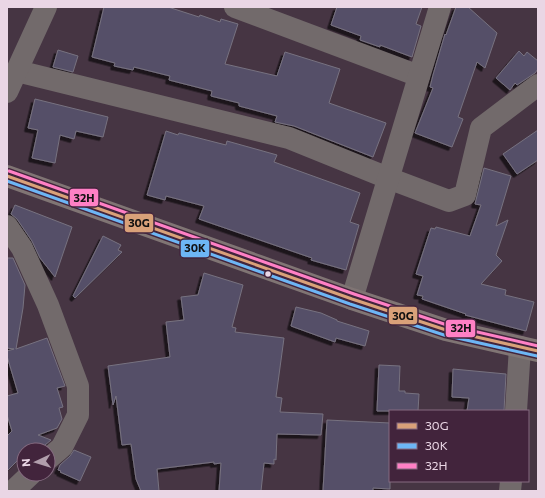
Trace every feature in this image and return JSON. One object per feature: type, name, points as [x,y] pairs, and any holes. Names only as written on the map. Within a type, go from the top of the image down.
[{"type":"main road","points":[[7,176],[352,299],[446,330],[529,349]]},
{"type":"street","points":[[7,92],[46,7]]},
{"type":"street","points":[[235,7],[419,76]]},
{"type":"street","points":[[352,299],[440,7]]},
{"type":"street","points":[[17,71],[289,138],[449,201],[465,194],[481,128],[538,85]]},
{"type":"street","points":[[7,226],[22,248],[48,305],[78,386],[78,415],[62,447],[56,452]]},
{"type":"street","points":[[516,410],[529,349]]},
{"type":"street","points":[[13,491],[23,482]]},
{"type":"building","points":[[104,7],[168,7],[199,17],[200,15],[220,22],[221,19],[238,24],[225,64],[277,76],[285,52],[340,69],[329,103],[386,123],[373,157],[294,126],[275,122],[277,116],[239,106],[239,103],[211,96],[212,91],[169,80],[170,76],[134,67],[133,70],[114,66],[115,63],[92,57]]},
{"type":"building","points":[[337,7],[422,7],[416,24],[421,26],[412,57],[380,45],[380,47],[360,40],[361,36],[331,25]]},
{"type":"building","points":[[456,7],[468,7],[497,33],[485,68],[477,62],[458,117],[463,119],[452,147],[415,133],[433,88],[430,87],[433,75],[445,34],[446,35]]},
{"type":"building","points":[[58,50],[78,56],[73,72],[53,67]]},
{"type":"building","points":[[519,51],[524,56],[527,52],[538,61],[538,69],[535,73],[517,85],[515,83],[510,90],[496,78]]},
{"type":"building","points":[[35,99],[108,117],[103,137],[76,131],[74,139],[60,135],[55,163],[32,158],[38,130],[28,128]]},
{"type":"building","points":[[538,130],[538,160],[517,174],[503,154]]},
{"type":"building","points":[[166,131],[226,145],[227,141],[277,155],[274,162],[360,193],[350,222],[359,225],[346,270],[311,260],[312,258],[199,219],[204,206],[166,196],[165,200],[147,195]]},
{"type":"building","points":[[484,168],[511,176],[496,226],[508,220],[496,255],[502,261],[481,284],[506,290],[505,295],[534,302],[526,331],[465,315],[466,314],[422,299],[423,296],[417,295],[423,276],[416,274],[431,228],[435,229],[436,227],[470,236],[481,205],[475,204]]},
{"type":"building","points":[[15,205],[72,227],[55,277],[40,258],[32,241],[17,219],[11,214]]},
{"type":"building","points":[[103,236],[121,245],[118,250],[122,252],[75,298],[73,296]]},
{"type":"building","points":[[7,258],[13,258],[25,285],[23,308],[16,349],[47,338],[65,386],[57,388],[63,407],[59,408],[62,419],[57,428],[38,435],[51,440],[49,442],[16,442],[16,462],[7,471],[7,436],[12,431],[7,415],[7,396],[18,393],[7,356],[7,351],[14,349],[7,348]]},
{"type":"building","points":[[204,273],[243,285],[232,327],[236,328],[235,332],[284,338],[276,397],[282,398],[280,412],[323,414],[321,435],[277,434],[276,460],[274,459],[274,464],[264,463],[261,491],[219,491],[221,463],[214,464],[214,462],[157,469],[159,491],[141,491],[136,479],[131,444],[122,445],[116,396],[113,405],[108,366],[170,357],[166,322],[184,320],[181,297],[198,295]]},
{"type":"building","points":[[296,307],[321,313],[337,321],[369,331],[365,346],[336,338],[335,342],[291,326]]},
{"type":"building","points":[[379,365],[400,366],[399,391],[419,394],[418,410],[377,411]]},
{"type":"building","points":[[453,369],[506,374],[504,410],[467,410],[469,398],[452,397]]},
{"type":"building","points":[[327,420],[389,423],[390,489],[373,488],[373,491],[323,491]]},
{"type":"building","points":[[74,450],[91,457],[80,481],[58,470],[60,465]]},
{"type":"transit line","name":"32H","points":[[9,171],[354,294],[447,325],[538,346]]},
{"type":"transit line","name":"30G","points":[[7,176],[352,299],[446,330],[538,351]]},
{"type":"transit line","name":"30K","points":[[7,181],[350,304],[444,335],[537,356]]}]
